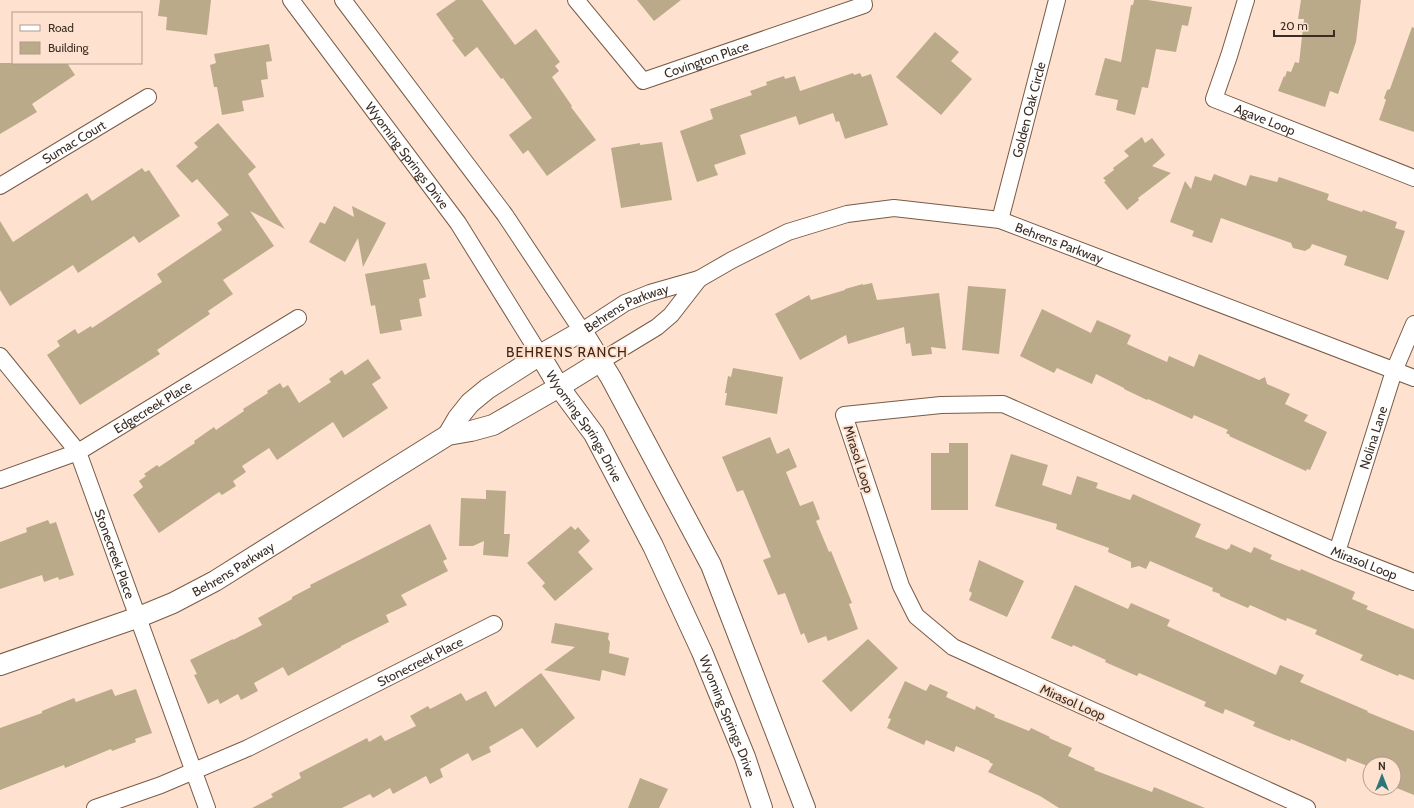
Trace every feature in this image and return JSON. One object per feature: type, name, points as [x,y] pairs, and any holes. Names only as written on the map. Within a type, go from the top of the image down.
[{"type":"street","name":"Wyoming Springs Drive","points":[[291,0],[458,223],[559,387],[594,434],[653,546],[702,652],[745,757],[762,808]]},
{"type":"street","points":[[342,0],[505,215],[601,361],[711,565],[805,808]]},
{"type":"street","name":"Covington Place","points":[[576,0],[643,81],[864,5],[863,0]]},
{"type":"street","name":"Golden Oak Circle","points":[[1000,220],[1057,0]]},
{"type":"street","name":"Agave Loop","points":[[1246,0],[1214,99],[1414,178]]},
{"type":"street","name":"Sumac Court","points":[[0,186],[148,97]]},
{"type":"street","name":"Behrens Parkway","points":[[448,435],[458,418],[470,403],[487,389],[582,332],[625,303],[657,291],[699,279],[788,232],[847,214],[894,208],[1000,220],[1414,378]]},
{"type":"street","name":"Behrens Parkway","points":[[0,665],[139,617],[173,603],[215,581],[448,435],[493,425],[601,361],[661,323],[671,314],[699,279]]},
{"type":"street","name":"Edgecreek Place","points":[[0,480],[78,452],[298,318]]},
{"type":"street","name":"Nolina Lane","points":[[1337,552],[1394,371],[1414,324]]},
{"type":"street","name":"Stonecreek Place","points":[[0,356],[78,452],[207,808]]},
{"type":"street","name":"Mirasol Loop","points":[[1307,808],[953,647],[916,616],[901,586],[844,415],[941,405],[1003,404],[1337,552],[1414,582]]},
{"type":"street","name":"Stonecreek Place","points":[[95,808],[161,785],[248,748],[494,624]]},
{"type":"building","points":[[160,0],[211,0],[207,35],[166,30],[167,17],[158,16]]},
{"type":"building","points":[[456,0],[482,0],[515,45],[536,29],[560,62],[555,66],[559,71],[552,77],[572,106],[571,107],[596,140],[547,176],[528,150],[523,154],[509,135],[532,118],[503,78],[501,79],[477,47],[465,57],[452,40],[454,39],[436,14]]},
{"type":"building","points":[[637,0],[681,0],[654,21]]},
{"type":"building","points":[[1134,0],[1148,0],[1192,7],[1188,26],[1182,25],[1176,52],[1156,49],[1148,88],[1142,87],[1135,115],[1116,110],[1118,100],[1095,95],[1105,58],[1121,62],[1131,5],[1133,5]]},
{"type":"building","points":[[1301,0],[1361,0],[1356,42],[1338,94],[1330,91],[1325,107],[1278,91],[1287,71],[1291,72],[1295,62],[1299,63],[1304,19],[1298,19]]},
{"type":"building","points":[[1412,27],[1414,28],[1414,132],[1379,120],[1386,100],[1384,98],[1387,90],[1390,89]]},
{"type":"building","points":[[935,32],[959,52],[951,61],[972,79],[941,115],[896,77]]},
{"type":"building","points":[[269,44],[272,61],[266,62],[268,79],[261,80],[264,97],[242,101],[244,111],[222,115],[217,87],[214,87],[210,65],[216,63],[214,54]]},
{"type":"building","points":[[0,63],[68,64],[75,75],[32,104],[37,112],[0,134]]},
{"type":"building","points":[[853,73],[854,75],[860,73],[862,77],[871,74],[888,125],[845,139],[839,121],[836,122],[833,113],[799,125],[796,116],[740,135],[746,154],[714,165],[718,175],[697,182],[680,131],[713,119],[710,109],[752,95],[750,91],[767,85],[766,82],[784,76],[785,79],[795,76],[800,91]]},
{"type":"building","points":[[218,123],[256,167],[248,174],[285,229],[250,211],[274,246],[223,280],[233,294],[208,311],[210,314],[157,350],[160,354],[80,405],[47,355],[60,346],[57,341],[75,329],[78,334],[91,326],[92,328],[162,282],[157,274],[222,230],[217,223],[229,215],[197,179],[192,183],[176,166],[198,147],[194,143]]},
{"type":"building","points":[[1142,137],[1145,143],[1152,138],[1165,155],[1152,166],[1171,173],[1138,198],[1139,200],[1127,210],[1104,182],[1106,181],[1103,178],[1129,156],[1124,151]]},
{"type":"building","points":[[662,142],[672,200],[621,208],[611,148],[640,143],[640,145]]},
{"type":"building","points":[[142,168],[145,172],[149,170],[180,216],[139,243],[134,236],[78,273],[73,265],[10,306],[0,290],[0,221],[13,242],[87,193],[92,201]]},
{"type":"building","points":[[1214,174],[1246,186],[1250,175],[1277,182],[1279,177],[1329,194],[1327,200],[1362,212],[1363,210],[1397,222],[1395,228],[1405,231],[1388,280],[1344,265],[1347,256],[1312,244],[1310,248],[1305,251],[1293,248],[1291,243],[1221,218],[1212,243],[1192,236],[1194,231],[1170,222],[1185,181],[1191,189],[1195,176],[1211,181]]},
{"type":"building","points":[[334,206],[354,217],[352,206],[386,223],[363,267],[358,238],[345,262],[309,242],[320,222],[325,224]]},
{"type":"building","points":[[426,263],[430,279],[423,280],[426,297],[419,299],[422,316],[400,320],[402,330],[380,334],[375,305],[371,306],[365,274]]},
{"type":"building","points":[[872,283],[877,300],[939,293],[946,349],[931,347],[932,354],[912,356],[910,343],[906,344],[904,327],[848,344],[846,335],[800,360],[775,314],[809,295],[811,300],[845,289]]},
{"type":"building","points":[[968,286],[1006,289],[999,354],[962,350]]},
{"type":"building","points":[[1042,309],[1091,333],[1097,320],[1131,335],[1127,344],[1167,362],[1169,356],[1194,367],[1199,354],[1259,380],[1265,377],[1267,384],[1290,394],[1285,404],[1308,415],[1304,421],[1327,432],[1310,470],[1307,469],[1306,471],[1229,436],[1230,435],[1226,433],[1228,430],[1194,415],[1192,419],[1148,399],[1147,400],[1096,374],[1092,384],[1057,368],[1054,373],[1020,356]]},
{"type":"building","points":[[368,359],[381,378],[372,384],[388,408],[343,438],[333,422],[277,460],[269,448],[242,466],[246,472],[233,481],[236,486],[222,495],[219,492],[159,533],[133,495],[143,487],[139,481],[146,476],[144,474],[157,465],[159,467],[195,443],[194,441],[214,427],[216,430],[244,411],[243,409],[268,393],[267,391],[280,383],[283,388],[288,385],[299,403],[331,382],[329,379],[342,370],[345,375]]},
{"type":"building","points":[[733,368],[783,377],[777,414],[725,405],[727,393],[725,393],[728,376],[731,377]]},
{"type":"building","points":[[770,437],[777,454],[789,448],[797,467],[786,472],[800,506],[813,501],[820,519],[816,521],[829,552],[831,551],[852,603],[849,604],[858,629],[828,641],[826,636],[808,643],[804,633],[801,635],[785,593],[778,595],[763,560],[771,557],[743,490],[737,492],[722,457]]},
{"type":"building","points":[[949,443],[968,443],[968,510],[931,510],[931,453],[949,453]]},
{"type":"building","points":[[1011,454],[1048,465],[1042,485],[1071,495],[1077,476],[1098,483],[1096,488],[1130,500],[1133,494],[1201,524],[1195,537],[1227,550],[1231,544],[1251,553],[1254,547],[1272,555],[1270,559],[1300,571],[1301,569],[1355,592],[1352,599],[1368,606],[1366,609],[1414,629],[1414,680],[1399,674],[1398,676],[1360,660],[1363,655],[1315,634],[1317,630],[1287,618],[1286,621],[1250,605],[1248,608],[1220,596],[1220,594],[1212,591],[1213,588],[1150,561],[1146,569],[1139,566],[1131,568],[1131,562],[1108,552],[1109,548],[1056,529],[1057,524],[995,506]]},
{"type":"building","points":[[486,490],[506,491],[504,534],[510,534],[508,557],[483,555],[484,541],[473,546],[459,546],[461,498],[486,499]]},
{"type":"building","points":[[48,520],[50,524],[56,522],[74,575],[59,580],[58,577],[44,582],[42,575],[0,589],[0,542],[27,532],[26,528]]},
{"type":"building","points":[[430,524],[447,559],[443,561],[448,571],[401,595],[407,605],[386,615],[389,622],[341,646],[288,676],[283,667],[254,683],[258,691],[241,700],[238,694],[220,704],[218,699],[208,704],[194,675],[197,674],[190,660],[262,625],[258,618],[311,587],[310,585]]},
{"type":"building","points":[[571,526],[575,530],[578,527],[590,541],[578,552],[593,569],[555,601],[542,586],[545,583],[527,563]]},
{"type":"building","points":[[979,560],[1024,581],[1007,617],[969,600],[972,593],[969,591]]},
{"type":"building","points":[[1075,585],[1128,609],[1131,603],[1170,620],[1167,626],[1276,675],[1280,665],[1304,675],[1300,682],[1414,731],[1414,795],[1402,790],[1402,756],[1362,756],[1362,764],[1347,758],[1346,762],[1291,739],[1290,741],[1253,726],[1255,722],[1225,709],[1223,714],[1204,706],[1206,702],[1139,673],[1137,676],[1105,662],[1106,660],[1073,645],[1072,647],[1051,638]]},
{"type":"building","points":[[555,623],[609,633],[609,653],[629,658],[625,676],[602,670],[600,681],[544,670],[575,647],[551,643]]},
{"type":"building","points":[[868,639],[898,668],[851,712],[822,681]]},
{"type":"building","points":[[541,673],[575,718],[537,748],[522,728],[489,747],[491,752],[472,761],[468,753],[440,769],[443,777],[430,784],[426,776],[393,794],[390,788],[373,798],[370,794],[342,808],[252,808],[273,797],[271,794],[301,778],[299,773],[367,738],[369,742],[381,735],[385,741],[416,726],[410,716],[428,706],[430,709],[461,693],[466,701],[486,691],[495,707]]},
{"type":"building","points":[[905,681],[926,691],[930,684],[948,692],[946,697],[975,710],[976,706],[995,715],[994,717],[1029,731],[1031,728],[1072,748],[1068,756],[1095,768],[1094,770],[1152,792],[1154,787],[1205,808],[1059,808],[1040,796],[988,772],[993,764],[989,762],[990,761],[956,746],[954,752],[926,740],[924,745],[887,728],[891,719],[888,718]]},
{"type":"building","points":[[112,689],[115,696],[136,689],[152,733],[135,739],[136,742],[112,751],[111,749],[65,768],[64,765],[0,790],[0,728],[42,713],[42,711],[74,698],[76,702]]},
{"type":"building","points":[[640,778],[668,789],[659,808],[628,808]]},
{"type":"district","name":"BEHRENS RANCH","points":[[567,352]]}]
